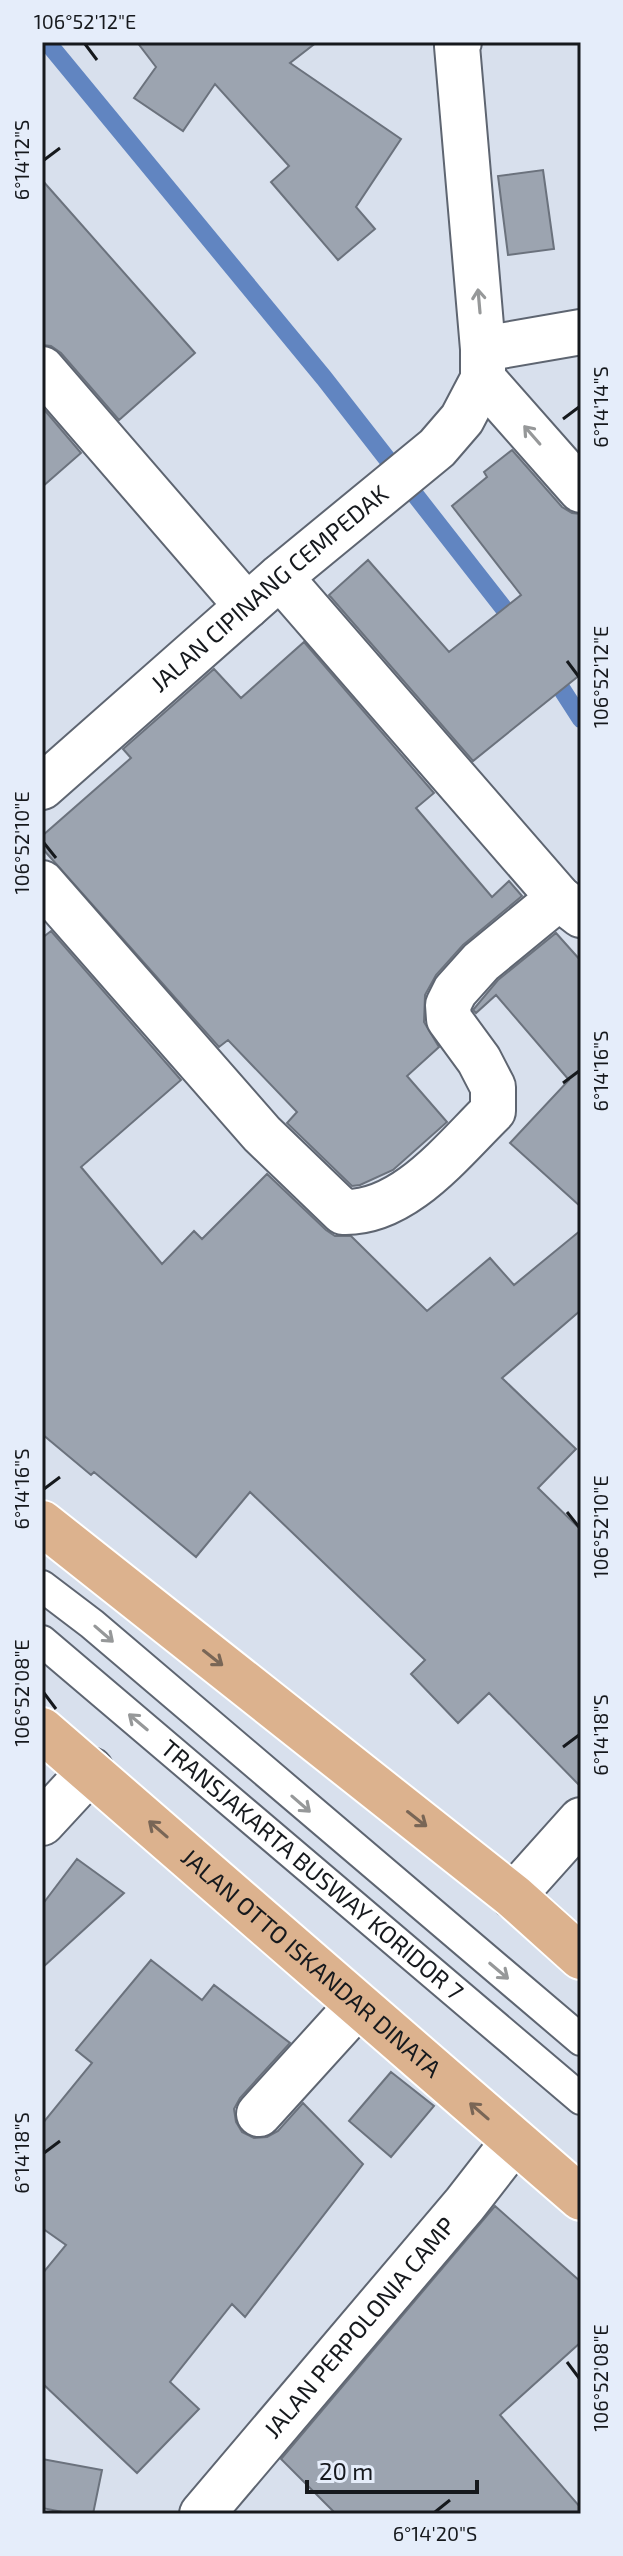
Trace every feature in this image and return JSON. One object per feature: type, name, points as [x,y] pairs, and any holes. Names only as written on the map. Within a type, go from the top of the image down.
[{"type":"main road","points":[[42,1523],[513,1896],[581,1957]]},
{"type":"main road","name":"JALAN OTTO ISKANDAR DINATA","points":[[42,1730],[581,2198]]},
{"type":"street","points":[[457,43],[483,364],[581,490]]},
{"type":"street","points":[[483,364],[581,332]]},
{"type":"street","name":"JALAN CIPINANG CEMPEDAK","points":[[42,787],[317,545],[418,465],[462,419],[483,364]]},
{"type":"street","points":[[42,369],[247,606]]},
{"type":"street","points":[[42,883],[262,1134],[343,1212],[365,1212],[417,1184],[493,1111],[493,1087],[479,1060],[449,1019],[448,1005],[455,991],[481,962],[570,906],[280,577]]},
{"type":"street","points":[[42,1823],[91,1770]]},
{"type":"street","points":[[513,1896],[581,1820]]},
{"type":"street","points":[[259,2114],[358,2005]]},
{"type":"street","name":"JALAN PERPOLONIA CAMP","points":[[202,2514],[465,2204],[514,2141]]},
{"type":"lane","name":"TRANSJAKARTA BUSWAY KORIDOR 7","points":[[42,1586],[92,1624],[581,2040]]},
{"type":"lane","name":"TRANSJAKARTA BUSWAY KORIDOR 7","points":[[42,1641],[581,2099]]},
{"type":"building","points":[[137,42],[317,42],[290,63],[401,139],[356,207],[375,229],[338,260],[271,182],[289,166],[215,84],[183,131],[134,98],[156,67]]},
{"type":"building","points":[[543,170],[554,249],[508,255],[498,176]]},
{"type":"building","points":[[42,180],[195,353],[119,420],[61,353],[51,346],[42,345]]},
{"type":"building","points":[[42,407],[81,453],[42,487]]},
{"type":"building","points":[[512,450],[562,507],[581,514],[581,674],[473,761],[329,595],[368,560],[449,652],[521,595],[452,506],[487,477],[484,472]]},
{"type":"building","points":[[304,642],[434,793],[416,808],[492,897],[509,881],[522,896],[463,945],[436,975],[425,995],[424,1022],[439,1047],[407,1076],[447,1122],[393,1170],[352,1186],[287,1123],[297,1112],[228,1040],[219,1047],[42,848],[42,836],[131,758],[123,749],[214,669],[241,698]]},
{"type":"building","points":[[51,931],[181,1080],[81,1167],[162,1264],[194,1231],[202,1239],[267,1174],[326,1230],[335,1236],[351,1236],[427,1311],[490,1258],[514,1285],[581,1230],[581,1310],[502,1378],[576,1449],[538,1488],[581,1530],[581,1787],[489,1693],[458,1723],[411,1674],[425,1660],[250,1492],[196,1557],[94,1472],[91,1475],[42,1434],[42,938]]},
{"type":"building","points":[[556,933],[581,961],[581,1207],[510,1143],[569,1080],[496,995],[476,1013],[473,1010],[498,980]]},
{"type":"building","points":[[77,1859],[124,1893],[42,1968],[42,1905]]},
{"type":"building","points":[[151,1960],[202,2000],[214,1985],[290,2043],[240,2098],[234,2109],[242,2132],[254,2138],[267,2137],[278,2131],[303,2103],[363,2164],[245,2317],[232,2304],[170,2382],[199,2409],[137,2473],[42,2383],[42,2274],[66,2245],[42,2228],[42,2124],[92,2063],[76,2050]]},
{"type":"building","points":[[391,2072],[434,2106],[391,2157],[349,2121]]},
{"type":"building","points":[[495,2206],[581,2282],[581,2342],[500,2415],[581,2508],[581,2514],[336,2514],[281,2459]]},
{"type":"building","points":[[42,2459],[102,2470],[93,2514],[42,2508]]},
{"type":"waterway","points":[[47,42],[324,378],[519,628]]},
{"type":"waterway","points":[[550,671],[581,719]]}]
